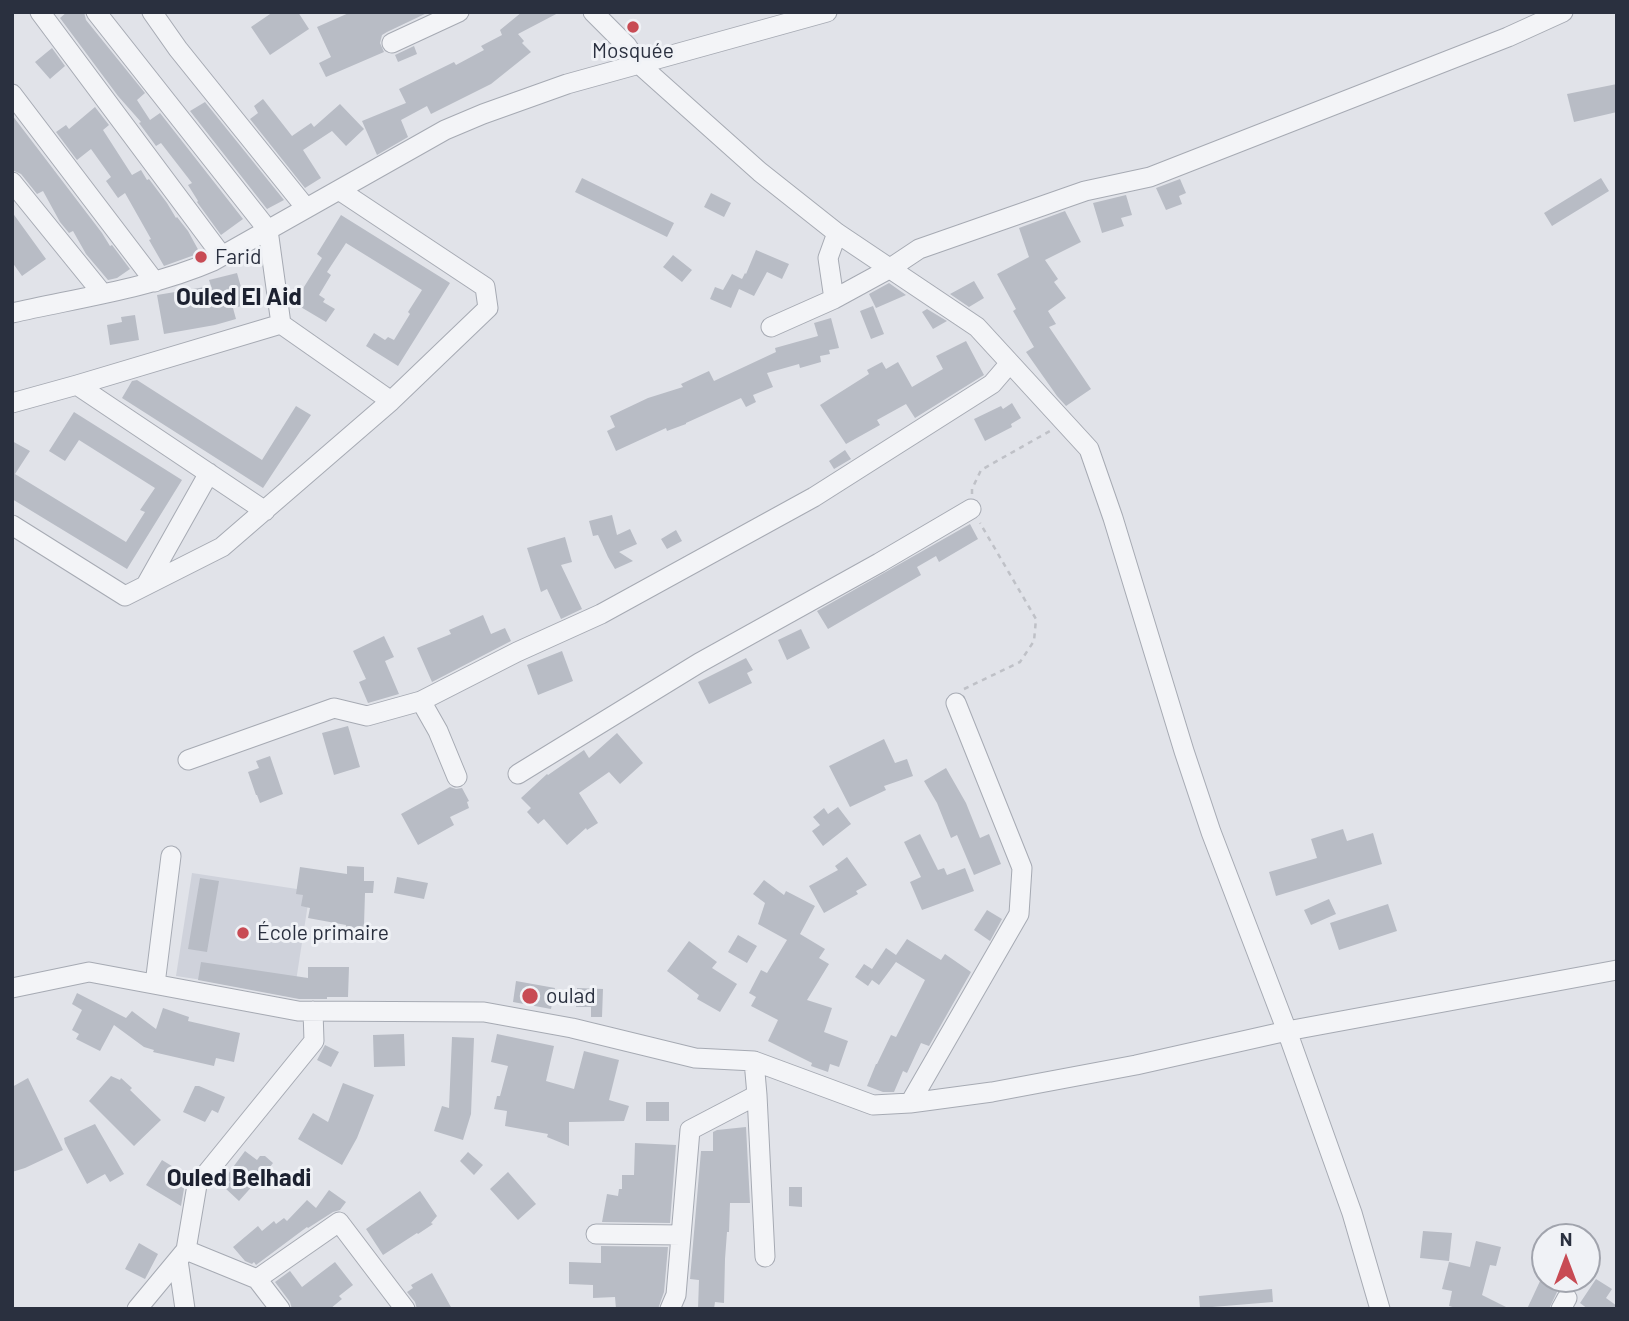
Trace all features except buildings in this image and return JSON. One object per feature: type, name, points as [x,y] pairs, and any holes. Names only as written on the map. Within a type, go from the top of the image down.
[{"type":"street","points":[[40,12],[222,256]]},
{"type":"street","points":[[96,12],[268,230],[281,324],[391,401]]},
{"type":"street","points":[[152,12],[178,49],[306,208]]},
{"type":"street","points":[[392,43],[459,12]]},
{"type":"street","points":[[593,12],[627,46],[639,64],[760,172],[837,233],[977,327],[1089,449],[1211,832],[1287,1031],[1352,1213],[1380,1309]]},
{"type":"street","points":[[12,313],[155,282],[197,268],[444,131],[511,103],[567,84],[827,12]]},
{"type":"street","points":[[771,327],[834,299],[919,249],[1085,191],[1150,177],[1508,37],[1563,12]]},
{"type":"street","points":[[12,94],[155,282]]},
{"type":"street","points":[[12,182],[102,293]]},
{"type":"street","points":[[12,525],[125,596],[222,547],[391,401],[488,308],[485,286],[339,190]]},
{"type":"street","points":[[834,299],[828,258],[837,233]]},
{"type":"street","points":[[12,403],[281,324]]},
{"type":"street","points":[[188,760],[334,708],[367,716],[421,701],[517,652],[601,614],[814,497],[992,384],[1010,363]]},
{"type":"street","points":[[78,385],[265,511]]},
{"type":"street","points":[[146,585],[209,473]]},
{"type":"street","points":[[518,774],[699,663],[971,509]]},
{"type":"street","points":[[421,701],[438,731],[457,777]]},
{"type":"street","points":[[909,1103],[1018,914],[1021,868],[956,704]]},
{"type":"street","points":[[155,984],[171,856]]},
{"type":"street","points":[[12,988],[89,972],[298,1011],[484,1012],[572,1028],[695,1058],[754,1061],[873,1105],[992,1092],[1136,1065],[1287,1031],[1617,970]]},
{"type":"street","points":[[185,1309],[182,1255],[197,1185],[314,1041],[313,1011]]},
{"type":"street","points":[[754,1061],[765,1257]]},
{"type":"street","points":[[670,1309],[676,1295],[690,1130],[757,1095]]},
{"type":"street","points":[[257,1279],[339,1222],[405,1309]]},
{"type":"street","points":[[596,1234],[681,1235]]},
{"type":"street","points":[[182,1255],[257,1279],[280,1309]]},
{"type":"street","points":[[137,1309],[182,1255]]},
{"type":"path","points":[[956,704],[961,690],[1020,662],[1034,641],[1036,619],[971,509],[972,489],[981,470],[1065,423]]},
{"type":"shaded area","name":"École primaire","points":[[192,873],[310,891],[294,994],[176,976]]},
{"type":"place","name":"Mosquée","points":[[633,27]]},
{"type":"place","name":"Farid","points":[[201,257]]},
{"type":"place","name":"École primaire","points":[[243,933]]},
{"type":"place","name":"oulad","points":[[530,996]]},
{"type":"district","name":"Ouled El Aid","points":[[239,297]]},
{"type":"district","name":"Ouled Belhadi","points":[[239,1178]]}]
